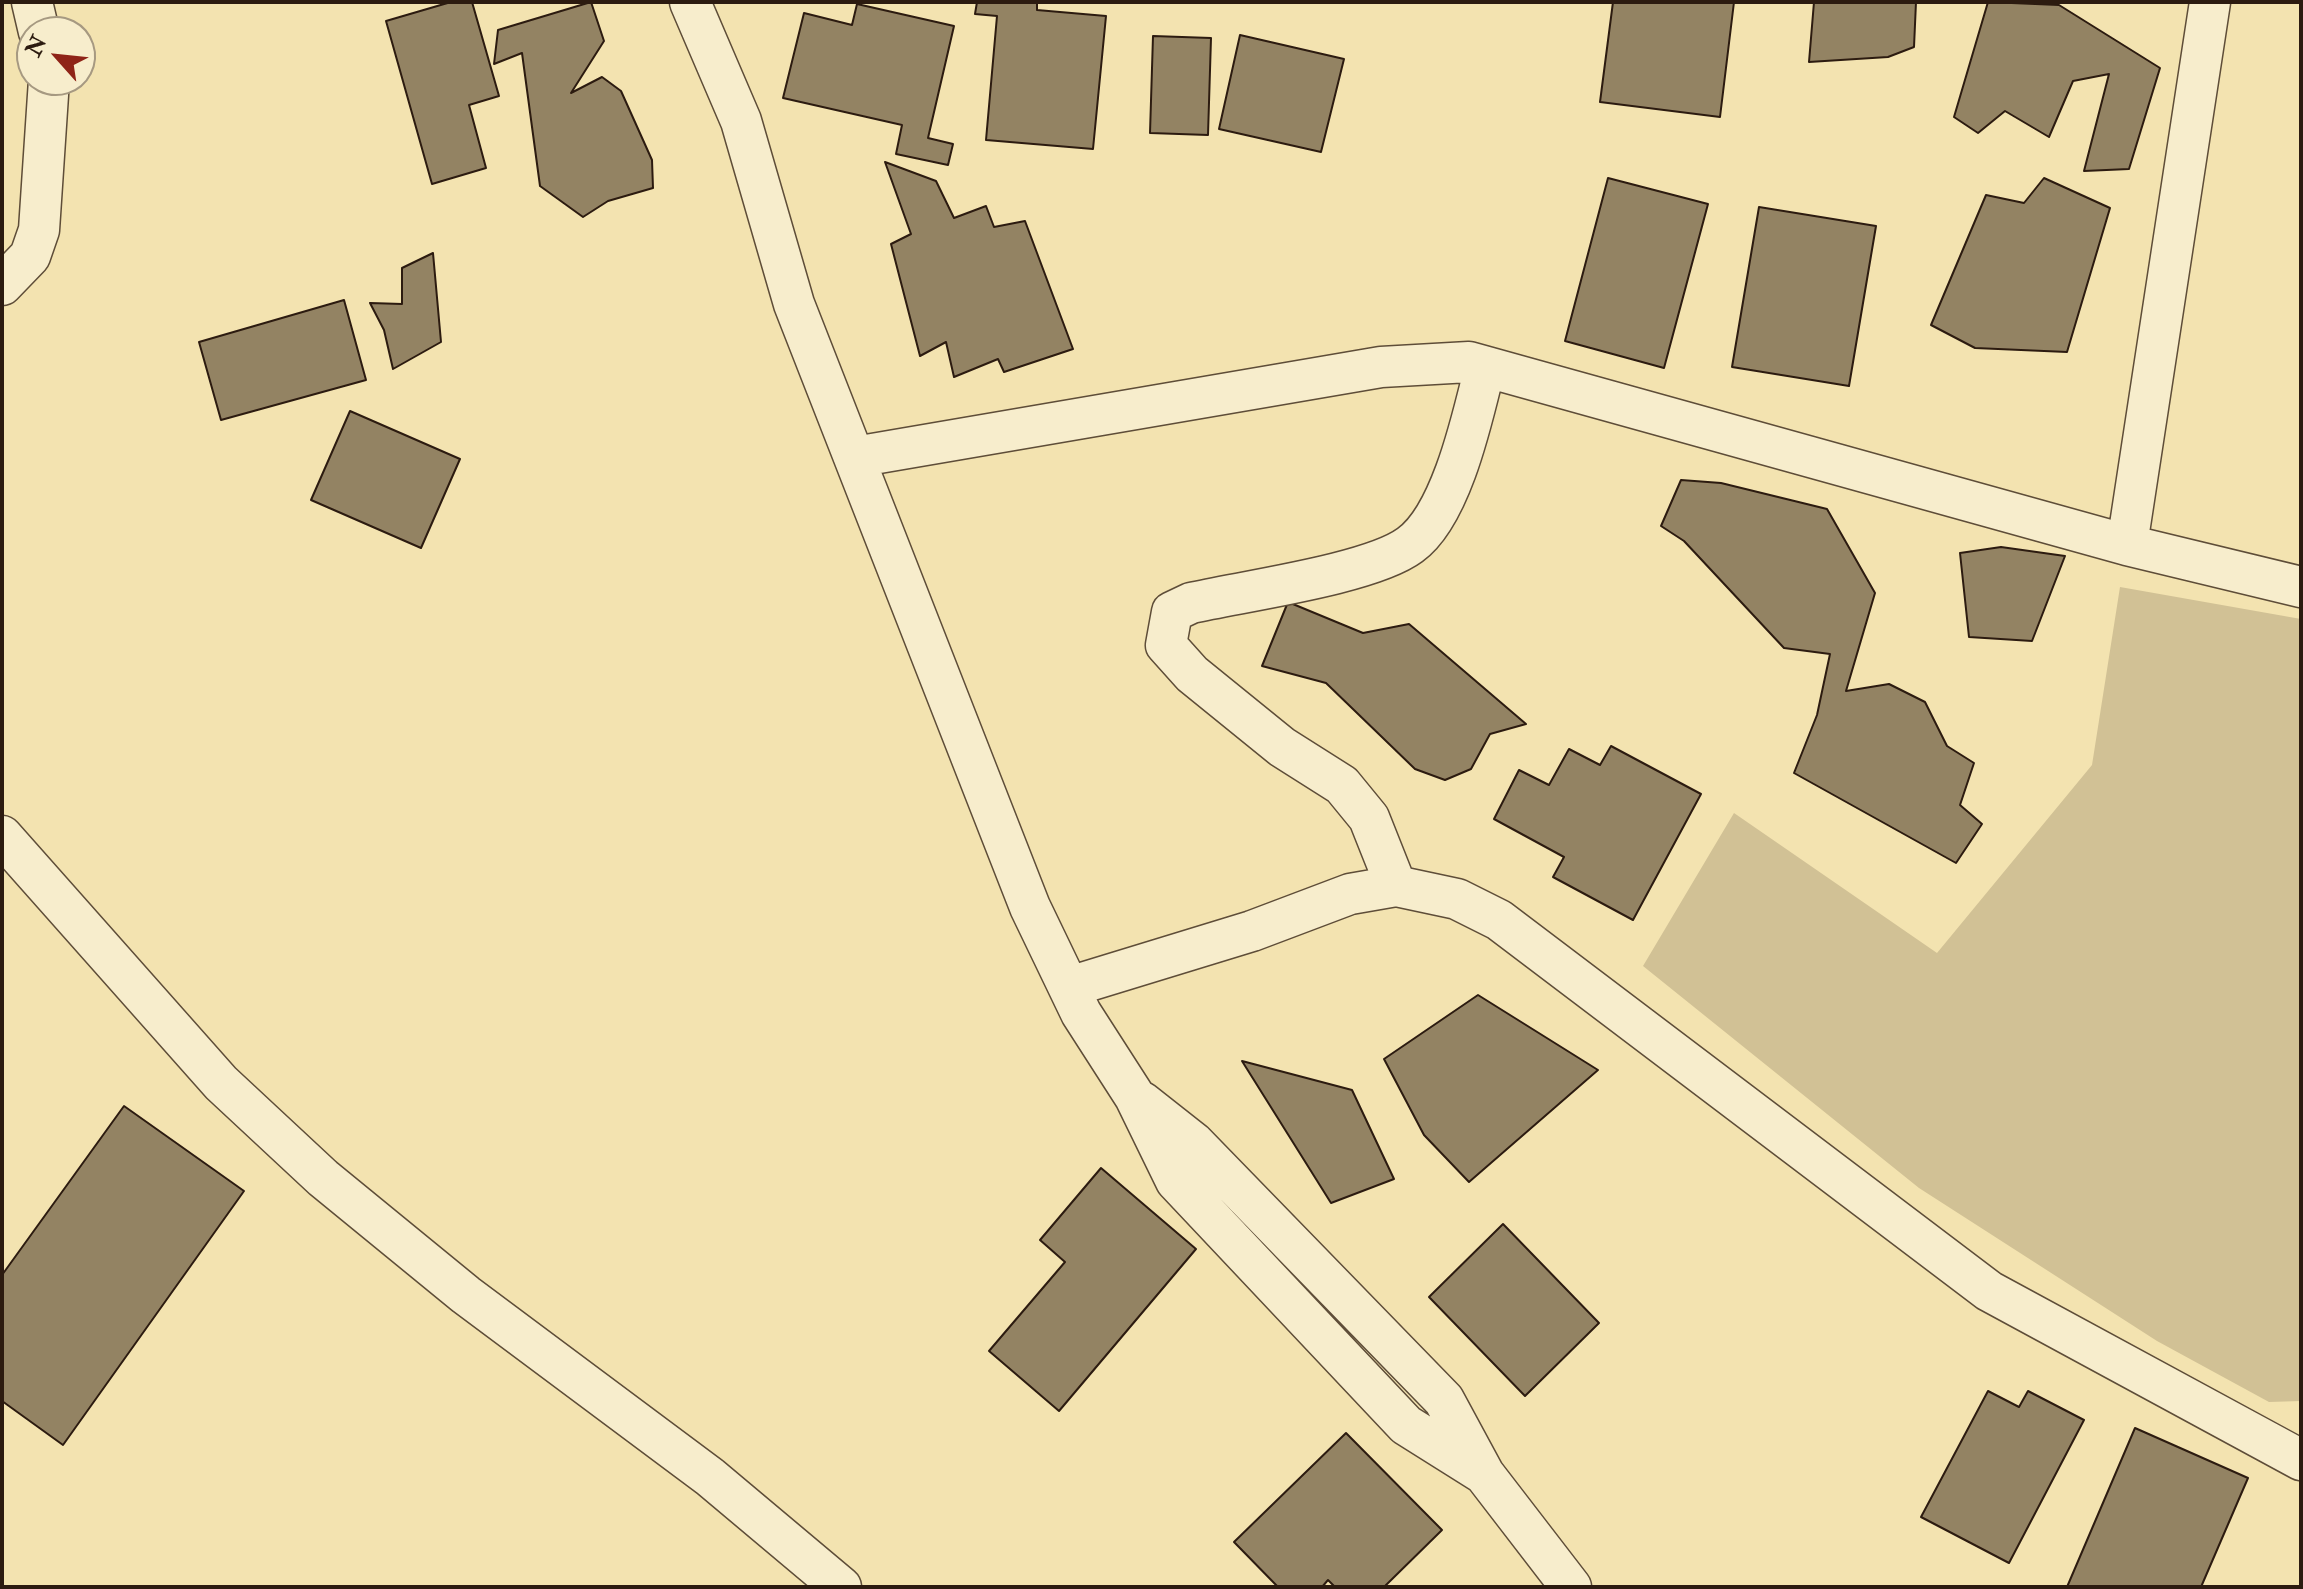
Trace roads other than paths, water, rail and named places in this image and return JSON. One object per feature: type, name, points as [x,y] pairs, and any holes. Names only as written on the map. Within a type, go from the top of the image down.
[{"type":"street","points":[[690,2],[741,121],[794,304],[1030,907],[1081,1013],[1135,1097],[1194,1143],[1444,1400],[1484,1474],[1571,1587]]},
{"type":"street","points":[[2127,545],[2210,2]]},
{"type":"street","points":[[2,285],[30,256],[39,230],[48,96]]},
{"type":"street","points":[[855,457],[1381,367],[1469,362],[2127,545],[2301,587]]},
{"type":"street","points":[[1396,886],[1369,818],[1342,785],[1282,747],[1192,674],[1166,645],[1167,629],[1172,612],[1191,603],[1378,562],[1412,544],[1437,510],[1462,460],[1485,367]]},
{"type":"street","points":[[2,836],[221,1083],[323,1178],[466,1295],[710,1477],[841,1587]]},
{"type":"street","points":[[1069,987],[1252,931],[1350,894],[1396,886],[1457,899],[1499,920],[1989,1291],[2301,1460]]}]
